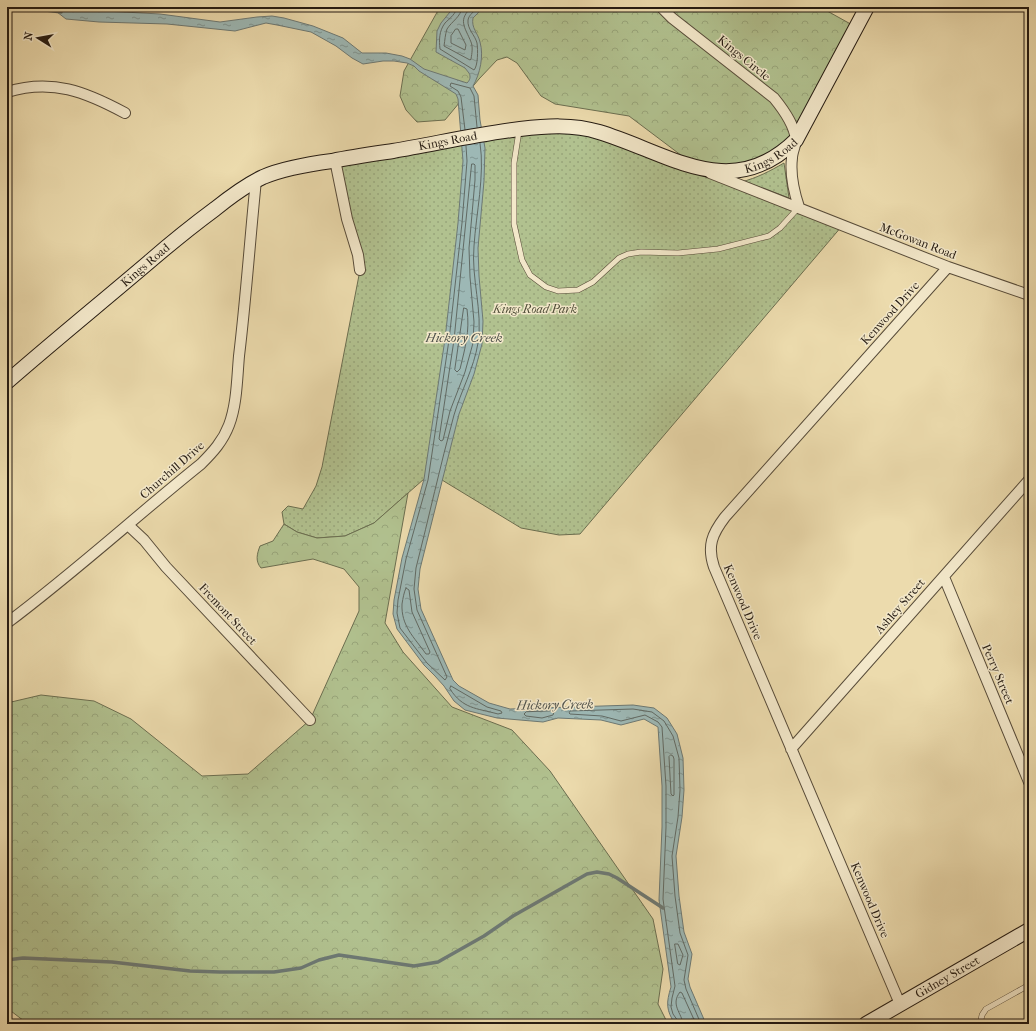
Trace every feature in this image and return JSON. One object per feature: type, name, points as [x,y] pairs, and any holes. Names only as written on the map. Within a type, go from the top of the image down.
[{"type":"street","name":"Kings Circle","points":[[661,7],[672,18],[774,98],[782,108],[792,127],[796,140]]},
{"type":"street","name":"Kings Road","points":[[7,382],[188,229],[231,196],[256,180],[277,172],[310,164],[519,129],[560,126],[581,128],[599,132],[698,168],[736,171],[752,168],[773,159],[796,140],[867,7]]},
{"type":"street","points":[[7,92],[35,86],[67,88],[100,100],[125,113]]},
{"type":"street","points":[[796,140],[792,153],[791,164],[799,207]]},
{"type":"street","points":[[335,160],[347,219],[358,255],[360,270]]},
{"type":"street","name":"McGowan Road","points":[[698,168],[948,267],[1029,295]]},
{"type":"street","name":"Churchill Drive","points":[[7,623],[61,582],[201,464],[215,450],[224,436],[230,423],[234,405],[256,180]]},
{"type":"street","name":"Kenwood Drive","points":[[900,1004],[714,568],[711,559],[710,543],[717,528],[725,517],[948,267]]},
{"type":"street","name":"Ashley Street","points":[[791,749],[1029,480]]},
{"type":"street","name":"Fremont Street","points":[[128,524],[144,540],[171,573],[310,720]]},
{"type":"street","name":"Perry Street","points":[[944,577],[1029,782]]},
{"type":"street","name":"Gidney Street","points":[[866,1024],[1029,930]]},
{"type":"lane","points":[[519,129],[514,163],[514,224],[522,260],[530,275],[546,287],[558,291],[578,290],[593,282],[619,258],[628,254],[641,252],[678,253],[718,249],[769,236],[780,228],[799,207]]},
{"type":"lane","points":[[980,1024],[982,1015],[986,1009],[1029,984]]},
{"type":"green space","points":[[440,7],[820,7],[856,27],[796,140],[769,162],[698,168],[629,116],[555,104],[541,96],[517,63],[507,57],[497,60],[445,120],[417,122],[406,110],[400,96],[404,71]]},
{"type":"green space","name":"Kings Road Park","points":[[581,128],[842,226],[580,534],[559,535],[521,528],[442,480],[424,479],[374,523],[345,536],[317,538],[297,532],[284,524],[282,512],[288,506],[303,509],[316,486],[322,467],[360,270],[335,160]]},
{"type":"green space","points":[[784,163],[789,198],[754,185],[741,182],[763,174]]},
{"type":"green space","points":[[408,493],[385,623],[403,652],[452,707],[512,730],[550,771],[653,919],[663,969],[658,1004],[668,1024],[28,1024],[7,1008],[7,703],[41,695],[94,701],[131,719],[202,776],[248,774],[310,720],[359,611],[359,587],[344,569],[313,559],[261,568],[257,557],[260,546],[273,541],[284,524],[297,532],[317,538],[345,536],[374,523]]},
{"type":"water","name":"Hickory Creek","points":[[454,7],[482,7],[473,18],[474,28],[479,39],[482,53],[478,76],[473,86],[478,95],[480,120],[485,148],[484,181],[478,248],[483,321],[482,344],[474,374],[459,414],[420,569],[418,589],[421,609],[453,680],[459,686],[489,703],[510,709],[633,705],[654,708],[667,718],[677,734],[683,758],[684,790],[682,817],[676,856],[679,896],[684,932],[692,954],[688,979],[706,1024],[675,1024],[668,1010],[668,998],[671,987],[659,900],[662,786],[658,727],[644,719],[621,725],[601,720],[558,718],[543,722],[497,718],[465,710],[454,701],[444,686],[424,665],[397,629],[393,614],[394,600],[402,558],[424,479],[445,339],[458,223],[463,161],[458,99],[456,94],[419,71],[414,66],[407,63],[383,61],[363,64],[311,32],[277,25],[266,23],[235,31],[167,24],[99,22],[66,19],[57,12],[63,9],[69,9],[160,14],[220,22],[272,16],[284,18],[313,26],[343,38],[362,53],[386,53],[402,56],[410,59],[424,69],[467,83],[470,76],[465,68],[436,52],[437,31],[441,23]]},
{"type":"waterway","name":"Hickory Creek","points":[[24,7],[61,12]]},
{"type":"waterway","points":[[7,960],[23,958],[112,962],[190,971],[274,972],[301,968],[319,960],[339,955],[414,966],[438,962],[484,936],[513,916],[587,874],[597,872],[609,874],[617,878],[663,908]]}]
